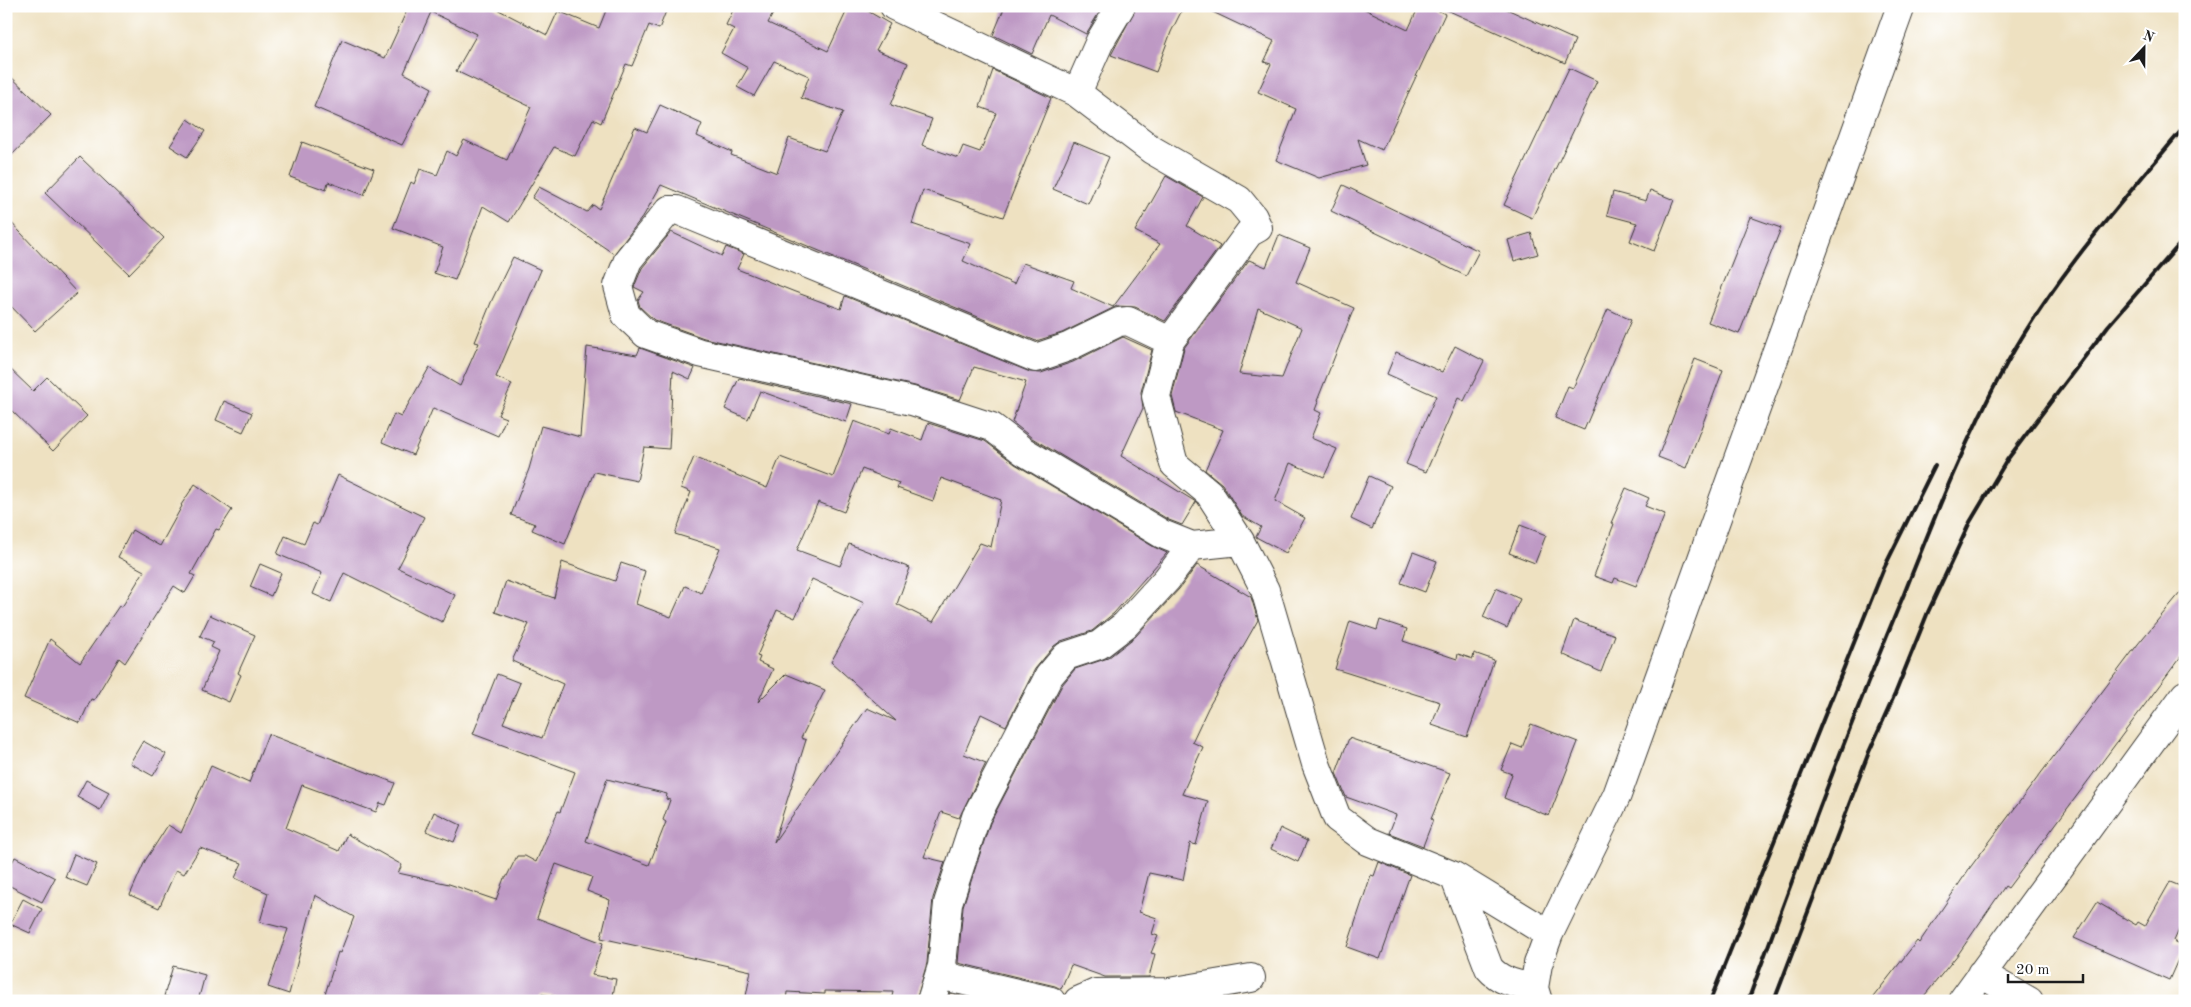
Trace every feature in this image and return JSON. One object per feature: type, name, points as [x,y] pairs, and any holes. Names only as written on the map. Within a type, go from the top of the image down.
[{"type":"street","points":[[894,6],[1077,93],[1152,150],[1238,200],[1253,216],[1258,228],[1249,233],[1170,341],[1156,396],[1174,464],[1209,493],[1240,541],[1265,590],[1316,764],[1337,818],[1368,841],[1454,876],[1549,934]]},
{"type":"street","points":[[1077,93],[1100,41],[1121,6]]},
{"type":"street","points":[[1454,876],[1489,968],[1497,977],[1501,992],[1536,994],[1538,964],[1549,934],[1617,795],[1901,6]]},
{"type":"street","points":[[1170,341],[1128,321],[1119,322],[1068,347],[1036,358],[676,210],[669,210],[661,217],[628,260],[618,286],[626,315],[646,334],[700,353],[912,401],[992,427],[1023,450],[1162,534],[1192,546],[1240,541]]},
{"type":"street","points":[[931,1001],[942,966],[948,903],[976,818],[1049,676],[1066,656],[1099,645],[1125,625],[1167,579],[1192,546]]},
{"type":"street","points":[[1962,1001],[2185,695]]},
{"type":"street","points":[[942,966],[948,977],[1052,1001]]},
{"type":"street","points":[[1981,974],[2029,1001]]},
{"type":"street","points":[[1078,1001],[1096,993],[1169,992],[1250,978]]},
{"type":"building","points":[[409,6],[491,6],[547,35],[558,11],[599,28],[607,8],[605,6],[668,6],[659,29],[649,25],[632,66],[626,64],[601,123],[593,119],[575,156],[554,147],[509,222],[483,206],[455,280],[434,273],[443,247],[393,228],[411,182],[414,184],[420,169],[437,175],[447,151],[456,156],[464,140],[507,160],[531,107],[456,71],[477,34],[431,12],[404,73],[432,88],[402,145],[314,107],[342,40],[385,58]]},
{"type":"building","points":[[735,6],[777,6],[768,23],[828,51],[849,6],[859,6],[890,24],[876,50],[908,63],[891,105],[932,119],[922,145],[958,158],[963,146],[980,152],[996,113],[980,107],[993,70],[1051,98],[1003,217],[923,190],[912,224],[971,244],[963,261],[1014,284],[1023,263],[1074,281],[1071,288],[1113,307],[1160,244],[1135,231],[1166,176],[1203,197],[1187,226],[1220,246],[1165,321],[1135,307],[1117,306],[1062,333],[1036,341],[661,185],[644,215],[614,254],[532,198],[539,187],[587,212],[593,205],[599,209],[635,127],[647,132],[660,105],[702,124],[697,136],[732,152],[731,155],[777,173],[789,138],[825,151],[843,112],[801,98],[809,76],[774,61],[754,96],[737,87],[748,68],[721,53],[734,29],[726,25]]},
{"type":"building","points":[[1005,6],[1103,6],[1086,34],[1049,15],[1032,54],[993,35]]},
{"type":"building","points":[[1137,6],[1184,6],[1171,32],[1156,72],[1111,55]]},
{"type":"building","points":[[1200,6],[1358,6],[1408,30],[1419,6],[1429,6],[1445,14],[1382,150],[1358,139],[1366,165],[1319,178],[1276,160],[1296,109],[1258,92],[1271,64],[1264,62],[1274,41]]},
{"type":"building","points":[[1438,6],[1500,6],[1575,40],[1565,63]]},
{"type":"building","points":[[1569,68],[1597,81],[1532,218],[1504,205]]},
{"type":"building","points":[[6,72],[51,115],[6,161]]},
{"type":"building","points":[[188,119],[205,131],[187,157],[170,146]]},
{"type":"building","points":[[302,142],[374,169],[364,195],[328,182],[326,190],[290,177]]},
{"type":"building","points":[[1074,142],[1109,157],[1088,204],[1053,189]]},
{"type":"building","points":[[80,157],[164,238],[129,274],[45,193]]},
{"type":"building","points":[[1343,185],[1479,251],[1466,276],[1331,211]]},
{"type":"building","points":[[1650,190],[1674,200],[1654,251],[1630,241],[1637,223],[1607,215],[1613,192],[1646,201]]},
{"type":"building","points":[[6,217],[77,293],[35,331],[6,301]]},
{"type":"building","points":[[1750,217],[1781,228],[1739,334],[1708,322]]},
{"type":"building","points":[[671,232],[722,256],[726,247],[744,254],[737,269],[795,292],[841,309],[845,296],[1030,372],[1041,373],[1073,362],[1123,337],[1152,350],[1141,392],[1143,408],[1121,456],[1196,502],[1182,525],[1169,520],[1032,438],[1012,422],[1026,382],[974,367],[960,400],[915,386],[704,338],[654,320],[640,307],[638,300],[644,292],[634,287],[642,268]]},
{"type":"building","points":[[1531,233],[1538,254],[1514,261],[1508,240]]},
{"type":"building","points":[[1279,235],[1310,248],[1296,282],[1354,308],[1317,401],[1315,410],[1321,413],[1311,438],[1337,449],[1324,477],[1290,463],[1275,501],[1305,518],[1286,553],[1256,537],[1261,527],[1242,516],[1222,484],[1205,470],[1223,430],[1176,412],[1172,396],[1184,348],[1249,260],[1266,267]],"holes":[[[1258,308],[1302,328],[1282,378],[1239,374]]]},
{"type":"building","points":[[513,257],[541,270],[496,377],[512,384],[498,415],[506,418],[498,436],[433,408],[413,455],[382,442],[394,414],[401,417],[429,368],[460,386],[479,343],[475,342],[492,300]]},
{"type":"building","points":[[1608,309],[1631,320],[1584,430],[1555,418],[1568,386],[1573,388]]},
{"type":"building","points":[[1455,346],[1484,361],[1464,401],[1458,398],[1426,472],[1406,464],[1436,396],[1387,374],[1396,352],[1442,372]]},
{"type":"building","points":[[587,347],[637,355],[640,348],[695,368],[690,379],[673,371],[669,449],[644,447],[637,481],[594,472],[565,544],[532,530],[535,524],[511,515],[529,469],[541,426],[580,437]]},
{"type":"building","points":[[1695,359],[1723,370],[1686,468],[1658,457]]},
{"type":"building","points":[[6,365],[33,391],[47,377],[87,416],[53,451],[6,405]]},
{"type":"building","points":[[739,378],[852,404],[846,422],[760,391],[748,419],[725,409]]},
{"type":"building","points":[[224,401],[252,413],[243,432],[216,420]]},
{"type":"building","points":[[854,421],[889,434],[891,428],[922,440],[928,423],[985,441],[1015,464],[1167,553],[1114,613],[1092,631],[1061,641],[1054,646],[1035,669],[1006,726],[981,714],[964,754],[986,763],[959,818],[941,812],[924,857],[945,862],[933,898],[927,963],[916,1001],[891,1001],[893,992],[825,991],[825,994],[787,992],[786,1001],[745,1001],[751,971],[601,938],[610,900],[587,891],[592,877],[556,864],[537,918],[603,943],[592,975],[616,979],[612,1001],[579,1001],[541,994],[538,1001],[323,1001],[338,952],[340,953],[354,917],[315,895],[289,994],[268,987],[288,929],[260,922],[268,893],[235,878],[242,863],[200,848],[184,874],[176,870],[159,908],[130,895],[145,861],[168,825],[181,833],[211,766],[249,783],[268,734],[395,783],[386,805],[380,803],[376,812],[302,785],[286,828],[339,851],[347,834],[402,865],[398,873],[449,884],[496,900],[504,878],[506,878],[517,856],[525,856],[536,862],[558,811],[560,812],[575,772],[473,734],[497,674],[520,683],[503,723],[542,738],[563,684],[512,661],[529,624],[495,612],[506,581],[554,598],[562,562],[615,581],[621,563],[645,571],[636,604],[671,617],[685,586],[701,593],[720,548],[675,534],[691,492],[681,488],[694,457],[767,488],[780,457],[833,477]],"holes":[[[862,469],[899,483],[897,488],[933,501],[941,478],[1001,500],[991,547],[980,543],[933,622],[897,604],[910,568],[849,544],[840,566],[797,550],[818,502],[844,512]],[[812,579],[864,603],[831,662],[896,721],[867,708],[774,842],[806,740],[801,738],[825,690],[786,674],[758,702],[773,669],[758,662],[760,657],[757,656],[777,610],[795,618]],[[607,779],[667,794],[666,799],[670,800],[663,820],[666,822],[649,865],[586,841]]]},
{"type":"building","points":[[338,475],[424,517],[398,568],[455,595],[442,622],[344,573],[331,602],[313,594],[322,573],[277,554],[285,536],[304,544],[313,523],[317,525]]},
{"type":"building","points":[[1369,476],[1391,486],[1372,529],[1351,519]]},
{"type":"building","points":[[195,484],[232,510],[219,530],[216,529],[191,574],[195,576],[185,593],[174,586],[125,663],[119,658],[94,700],[91,699],[80,723],[24,698],[50,639],[80,663],[119,606],[122,607],[144,571],[118,557],[132,530],[160,546],[181,505]]},
{"type":"building","points":[[1626,488],[1649,498],[1645,506],[1665,514],[1636,586],[1615,578],[1613,583],[1594,576],[1614,524],[1611,523]]},
{"type":"building","points":[[1520,525],[1546,535],[1535,563],[1509,553]]},
{"type":"building","points":[[1413,552],[1437,561],[1425,592],[1401,583]]},
{"type":"building","points":[[260,564],[281,573],[271,596],[250,587]]},
{"type":"building","points":[[1197,565],[1251,597],[1258,620],[1208,708],[1192,742],[1203,747],[1182,794],[1208,801],[1196,845],[1190,843],[1183,880],[1149,873],[1139,912],[1157,918],[1152,934],[1158,936],[1151,953],[1155,954],[1149,977],[1105,977],[1071,965],[1061,989],[958,963],[963,906],[990,823],[1062,685],[1075,669],[1108,658],[1135,637],[1179,589]]},
{"type":"building","points":[[2185,587],[2185,651],[2008,888],[2005,886],[1959,953],[1920,1001],[1870,1001],[1917,941],[1919,943],[1969,869],[2138,644]]},
{"type":"building","points":[[1496,588],[1520,599],[1507,628],[1483,617]]},
{"type":"building","points":[[210,615],[255,635],[238,673],[241,675],[229,702],[202,690],[219,651],[211,647],[214,642],[200,636]]},
{"type":"building","points":[[1380,620],[1407,629],[1403,641],[1457,659],[1458,654],[1473,659],[1474,653],[1494,660],[1467,737],[1432,725],[1440,702],[1335,669],[1350,621],[1377,630]]},
{"type":"building","points":[[1574,620],[1615,635],[1601,672],[1562,654]]},
{"type":"building","points":[[1531,724],[1578,742],[1549,816],[1504,798],[1512,774],[1501,770],[1512,744],[1522,748]]},
{"type":"building","points":[[1349,738],[1450,773],[1431,819],[1433,820],[1423,846],[1389,833],[1396,815],[1346,797],[1336,773]]},
{"type":"building","points":[[143,741],[166,754],[153,776],[130,763]]},
{"type":"building","points":[[86,780],[109,792],[100,810],[77,797]]},
{"type":"building","points":[[434,812],[461,825],[454,842],[426,831]]},
{"type":"building","points":[[1280,828],[1307,841],[1298,862],[1271,849]]},
{"type":"building","points":[[74,854],[97,864],[87,886],[65,877]]},
{"type":"building","points":[[15,857],[55,878],[42,902],[6,884],[6,874]]},
{"type":"building","points":[[1379,862],[1410,875],[1380,959],[1347,947],[1371,875],[1374,876]]},
{"type":"building","points":[[2170,882],[2185,888],[2185,916],[2174,941],[2184,946],[2169,980],[2074,938],[2097,902],[2136,925],[2138,922],[2145,926]]},
{"type":"building","points":[[23,899],[42,909],[30,933],[10,924]]},
{"type":"building","points":[[173,966],[205,975],[198,1001],[179,1001],[164,996]]},
{"type":"building","points":[[950,993],[981,1001],[947,1001]]},
{"type":"railway","points":[[1748,1001],[1863,695],[1927,535],[1978,419],[2007,363],[2046,300],[2090,240],[2185,126]]},
{"type":"railway","points":[[1774,1001],[1869,752],[1928,612],[1970,522],[2007,460],[2108,326],[2185,238]]},
{"type":"railway","points":[[1710,1001],[1884,568],[1935,465]]}]
